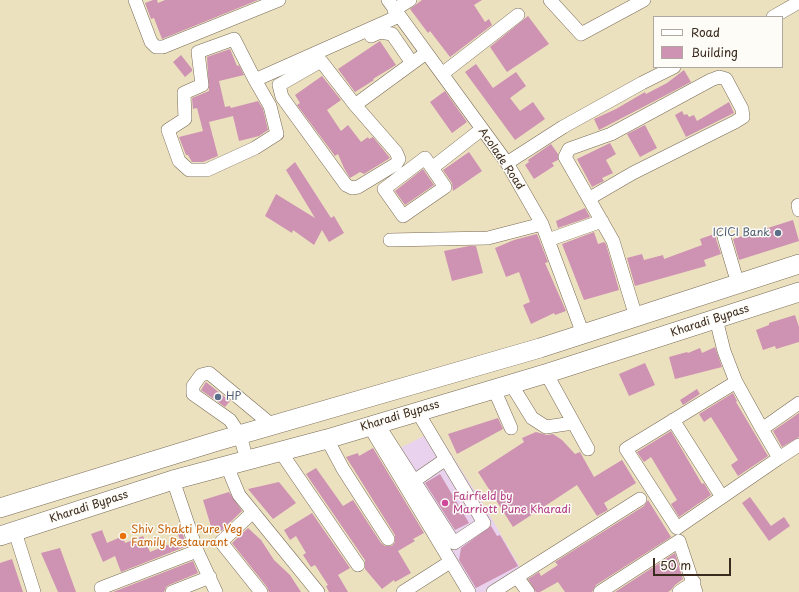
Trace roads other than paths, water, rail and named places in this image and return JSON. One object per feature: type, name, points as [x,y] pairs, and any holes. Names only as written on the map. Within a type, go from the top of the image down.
[{"type":"highway","points":[[0,508],[240,435],[583,334],[799,264]]},
{"type":"highway","name":"Kharadi Bypass","points":[[7,534],[173,480],[327,439],[546,373],[799,292]]},
{"type":"street","points":[[135,0],[151,42],[156,47],[164,47],[279,0]]},
{"type":"street","points":[[255,80],[410,0]]},
{"type":"street","points":[[550,0],[581,34],[644,0]]},
{"type":"street","points":[[775,16],[799,2]]},
{"type":"street","name":"Acolade Road","points":[[394,9],[507,163],[542,224],[583,334]]},
{"type":"street","points":[[442,74],[518,15]]},
{"type":"street","points":[[321,61],[355,105],[396,152],[399,158],[396,164],[358,187],[352,188],[346,185],[282,97],[279,85],[321,61],[380,32],[392,34],[412,63]]},
{"type":"street","points":[[234,39],[255,80],[270,106],[277,134],[255,148],[207,170],[188,170],[179,161],[168,130],[185,119],[184,93],[202,85],[198,52],[234,39]]},
{"type":"street","points":[[355,105],[426,53]]},
{"type":"street","points":[[507,163],[563,127],[672,68]]},
{"type":"street","points":[[590,198],[633,173],[743,117],[742,109],[726,79],[719,77],[710,80],[611,134],[569,150],[565,157],[566,162],[590,198],[613,241],[636,317]]},
{"type":"street","points":[[432,168],[482,129]]},
{"type":"street","points":[[425,158],[432,168],[445,187],[403,216],[384,189],[425,158]]},
{"type":"street","points":[[548,240],[602,221]]},
{"type":"street","points":[[390,240],[488,238],[542,224]]},
{"type":"street","points":[[724,237],[738,284]]},
{"type":"street","points":[[716,319],[724,350],[736,382],[780,458]]},
{"type":"street","points":[[247,461],[240,435],[230,420],[193,394],[193,386],[201,375],[209,373],[273,426]]},
{"type":"street","points":[[546,373],[588,449]]},
{"type":"street","points":[[736,382],[626,449],[677,528],[799,445]]},
{"type":"street","points":[[502,386],[532,418],[546,427],[573,423]]},
{"type":"street","points":[[502,386],[511,428]]},
{"type":"street","points":[[762,429],[799,403]]},
{"type":"street","points":[[373,424],[414,481],[454,543],[484,523],[417,411]]},
{"type":"street","points":[[673,420],[722,497]]},
{"type":"street","points":[[373,424],[450,562],[469,592]]},
{"type":"street","points":[[327,439],[343,469],[388,539]]},
{"type":"street","points":[[280,451],[358,565]]},
{"type":"street","points":[[414,481],[446,459]]},
{"type":"street","points":[[228,466],[239,495],[318,592]]},
{"type":"street","points":[[173,480],[198,551],[216,592]]},
{"type":"street","points":[[493,592],[640,499]]},
{"type":"street","points":[[253,512],[221,542],[261,592]]},
{"type":"street","points":[[7,534],[34,592]]},
{"type":"street","points":[[600,592],[679,541],[695,587],[679,592]]},
{"type":"street","points":[[101,588],[198,551]]},
{"type":"street","points":[[404,592],[450,562]]},
{"type":"street","points":[[172,592],[210,577]]},
{"type":"street","points":[[517,577],[528,592]]},
{"type":"place","name":"ICICI Bank","points":[[778,233]]},
{"type":"place","name":"HP","points":[[218,397]]},
{"type":"place","name":"Fairfield by Marriott Pune Kharadi","points":[[445,503]]},
{"type":"place","name":"Shiv Shakti Pure Veg Family Restaurant","points":[[123,536]]}]
